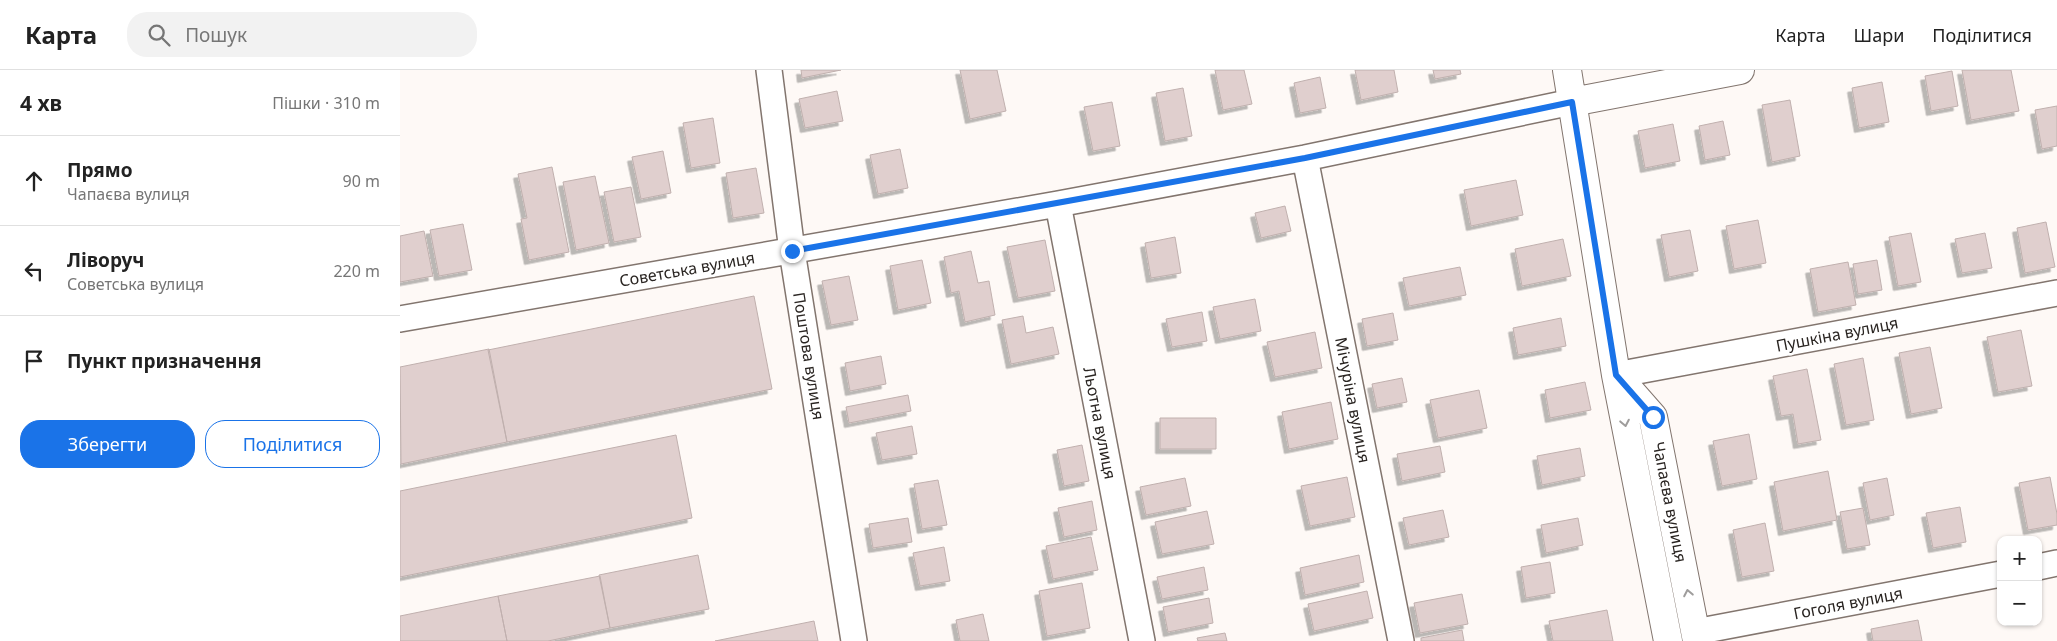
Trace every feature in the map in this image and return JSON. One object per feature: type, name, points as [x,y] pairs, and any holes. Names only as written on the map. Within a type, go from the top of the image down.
[{"type":"street","name":"Поштова вулиця","points":[[769,70],[792,251],[854,641]]},
{"type":"street","name":"Чапаєва вулиця","points":[[1567,70],[1616,375],[1668,641]]},
{"type":"street","name":"Советська вулиця","points":[[400,319],[1058,204],[1305,158],[1572,102],[1740,70]]},
{"type":"street","name":"Мічуріна вулиця","points":[[1305,158],[1401,641]]},
{"type":"street","name":"Льотна вулиця","points":[[1058,204],[1142,641]]},
{"type":"street","name":"Пушкіна вулиця","points":[[1616,375],[2057,293]]},
{"type":"street","name":"Чапаєва вулиця","points":[[1616,375],[1653,417],[1696,636]]},
{"type":"street","points":[[2042,566],[2057,564]]},
{"type":"street","name":"Гоголя вулиця","points":[[1696,636],[1997,575]]},
{"type":"building","points":[[801,70],[841,70],[802,78]]},
{"type":"building","points":[[960,70],[997,70],[1006,111],[970,119]]},
{"type":"building","points":[[1215,70],[1244,70],[1252,104],[1223,110]]},
{"type":"building","points":[[1355,70],[1394,70],[1398,92],[1361,100]]},
{"type":"building","points":[[1433,70],[1460,70],[1461,74],[1435,79]]},
{"type":"building","points":[[1962,70],[2011,70],[2019,111],[1971,120]]},
{"type":"building","points":[[1952,71],[1958,106],[1931,111],[1925,76]]},
{"type":"building","points":[[1320,77],[1326,108],[1300,113],[1294,83]]},
{"type":"building","points":[[1882,82],[1889,122],[1859,128],[1852,88]]},
{"type":"building","points":[[1183,88],[1192,136],[1165,141],[1156,93]]},
{"type":"building","points":[[837,91],[843,121],[805,128],[799,99]]},
{"type":"building","points":[[1790,100],[1800,156],[1772,162],[1762,105]]},
{"type":"building","points":[[1112,102],[1120,146],[1093,151],[1084,107]]},
{"type":"building","points":[[2057,106],[2057,146],[2042,149],[2035,110]]},
{"type":"building","points":[[713,118],[720,163],[691,168],[683,123]]},
{"type":"building","points":[[1723,121],[1730,155],[1705,160],[1699,126]]},
{"type":"building","points":[[1673,124],[1680,161],[1645,168],[1638,131]]},
{"type":"building","points":[[900,149],[908,188],[878,194],[870,155]]},
{"type":"building","points":[[663,151],[671,193],[641,199],[632,157]]},
{"type":"building","points":[[552,167],[569,252],[529,260],[521,219],[527,218],[518,174]]},
{"type":"building","points":[[756,168],[764,213],[733,218],[726,173]]},
{"type":"building","points":[[595,176],[609,243],[576,250],[563,182]]},
{"type":"building","points":[[1516,180],[1523,215],[1471,226],[1464,190]]},
{"type":"building","points":[[631,187],[641,237],[614,242],[604,192]]},
{"type":"building","points":[[1285,206],[1291,231],[1261,238],[1255,213]]},
{"type":"building","points":[[1758,220],[1766,263],[1734,269],[1726,226]]},
{"type":"building","points":[[2046,222],[2055,267],[2025,273],[2017,228]]},
{"type":"building","points":[[463,224],[472,270],[439,276],[430,230]]},
{"type":"building","points":[[1690,230],[1698,271],[1669,277],[1661,235]]},
{"type":"building","points":[[424,231],[433,276],[400,282],[400,236]]},
{"type":"building","points":[[1911,233],[1921,282],[1898,286],[1889,237]]},
{"type":"building","points":[[1985,233],[1992,268],[1962,273],[1955,239]]},
{"type":"building","points":[[1175,237],[1181,273],[1151,278],[1145,243]]},
{"type":"building","points":[[1563,239],[1571,276],[1522,286],[1515,249]]},
{"type":"building","points":[[1045,240],[1055,291],[1018,298],[1007,247]]},
{"type":"building","points":[[971,251],[978,283],[989,281],[995,315],[965,322],[959,291],[951,293],[944,257]]},
{"type":"building","points":[[922,260],[931,303],[898,310],[890,266]]},
{"type":"building","points":[[1877,260],[1882,290],[1858,294],[1853,264]]},
{"type":"building","points":[[1848,262],[1856,305],[1818,312],[1810,269]]},
{"type":"building","points":[[1460,267],[1466,295],[1409,306],[1403,278]]},
{"type":"building","points":[[849,276],[858,320],[831,325],[822,281]]},
{"type":"building","points":[[754,296],[772,389],[507,442],[488,350]]},
{"type":"building","points":[[1255,299],[1261,331],[1220,339],[1213,307]]},
{"type":"building","points":[[1202,312],[1207,341],[1172,347],[1166,319]]},
{"type":"building","points":[[1393,313],[1398,340],[1367,346],[1362,319]]},
{"type":"building","points":[[1023,316],[1026,333],[1053,327],[1059,354],[1011,364],[1002,320]]},
{"type":"building","points":[[1561,318],[1566,346],[1518,355],[1513,328]]},
{"type":"building","points":[[2021,330],[2032,386],[1998,392],[1987,337]]},
{"type":"building","points":[[1315,332],[1322,368],[1275,377],[1267,342]]},
{"type":"building","points":[[1930,347],[1942,408],[1911,414],[1899,353]]},
{"type":"building","points":[[489,349],[507,442],[401,464],[400,367]]},
{"type":"building","points":[[881,356],[886,384],[850,391],[845,363]]},
{"type":"building","points":[[1863,358],[1874,420],[1846,425],[1834,364]]},
{"type":"building","points":[[1807,369],[1821,440],[1798,444],[1793,414],[1781,416],[1773,376]]},
{"type":"building","points":[[1402,378],[1407,402],[1377,408],[1372,384]]},
{"type":"building","points":[[1585,382],[1591,410],[1550,418],[1545,390]]},
{"type":"building","points":[[1479,390],[1487,428],[1438,438],[1430,400]]},
{"type":"building","points":[[908,395],[911,411],[849,423],[846,407]]},
{"type":"building","points":[[1331,402],[1338,439],[1289,449],[1282,412]]},
{"type":"building","points":[[1160,418],[1216,418],[1216,449],[1160,449]]},
{"type":"building","points":[[912,426],[917,454],[882,460],[876,433]]},
{"type":"building","points":[[1749,434],[1757,479],[1722,486],[1713,441]]},
{"type":"building","points":[[676,435],[692,518],[400,577],[400,491]]},
{"type":"building","points":[[1082,445],[1089,481],[1064,486],[1057,450]]},
{"type":"building","points":[[1440,446],[1445,472],[1402,481],[1397,454]]},
{"type":"building","points":[[1580,448],[1585,476],[1542,485],[1537,456]]},
{"type":"building","points":[[1828,471],[1837,520],[1783,531],[1774,482]]},
{"type":"building","points":[[1347,477],[1355,517],[1310,526],[1301,486]]},
{"type":"building","points":[[2050,477],[2057,514],[2057,525],[2028,530],[2019,483]]},
{"type":"building","points":[[1185,478],[1191,506],[1146,515],[1140,487]]},
{"type":"building","points":[[1887,478],[1894,515],[1870,520],[1863,483]]},
{"type":"building","points":[[938,480],[947,525],[922,529],[914,484]]},
{"type":"building","points":[[1092,501],[1097,530],[1064,537],[1058,508]]},
{"type":"building","points":[[1960,507],[1966,542],[1933,548],[1926,513]]},
{"type":"building","points":[[1863,508],[1870,545],[1847,549],[1840,512]]},
{"type":"building","points":[[1443,510],[1449,537],[1409,545],[1403,518]]},
{"type":"building","points":[[1207,511],[1214,544],[1162,554],[1155,522]]},
{"type":"building","points":[[908,518],[912,542],[873,548],[869,524]]},
{"type":"building","points":[[1578,518],[1583,545],[1546,553],[1541,525]]},
{"type":"building","points":[[1765,523],[1774,571],[1742,577],[1733,530]]},
{"type":"building","points":[[1091,537],[1098,570],[1053,579],[1046,546]]},
{"type":"building","points":[[944,547],[950,581],[920,586],[913,553]]},
{"type":"building","points":[[698,555],[709,609],[610,628],[599,575]]},
{"type":"building","points":[[1359,555],[1364,582],[1305,595],[1300,568]]},
{"type":"building","points":[[1550,562],[1555,593],[1526,598],[1521,567]]},
{"type":"building","points":[[1204,567],[1208,590],[1162,599],[1157,577]]},
{"type":"building","points":[[600,576],[610,628],[548,641],[507,641],[498,596]]},
{"type":"building","points":[[1082,583],[1090,628],[1047,636],[1039,591]]},
{"type":"building","points":[[1367,591],[1373,618],[1314,631],[1308,604]]},
{"type":"building","points":[[1462,594],[1468,624],[1420,633],[1414,603]]},
{"type":"building","points":[[498,596],[507,641],[400,641],[400,616]]},
{"type":"building","points":[[1209,598],[1213,623],[1168,632],[1163,607]]},
{"type":"building","points":[[1607,610],[1613,641],[1553,641],[1549,621]]},
{"type":"building","points":[[983,614],[989,641],[960,641],[956,620]]},
{"type":"building","points":[[1918,620],[1922,641],[1873,641],[1871,629]]},
{"type":"building","points":[[814,621],[818,641],[715,641]]},
{"type":"building","points":[[1462,630],[1464,641],[1421,641],[1421,638]]},
{"type":"building","points":[[1225,633],[1227,641],[1198,641],[1197,638]]},
{"type":"route","points":[[792,251],[1305,158],[1572,102],[1616,375],[1653,417]]}]
